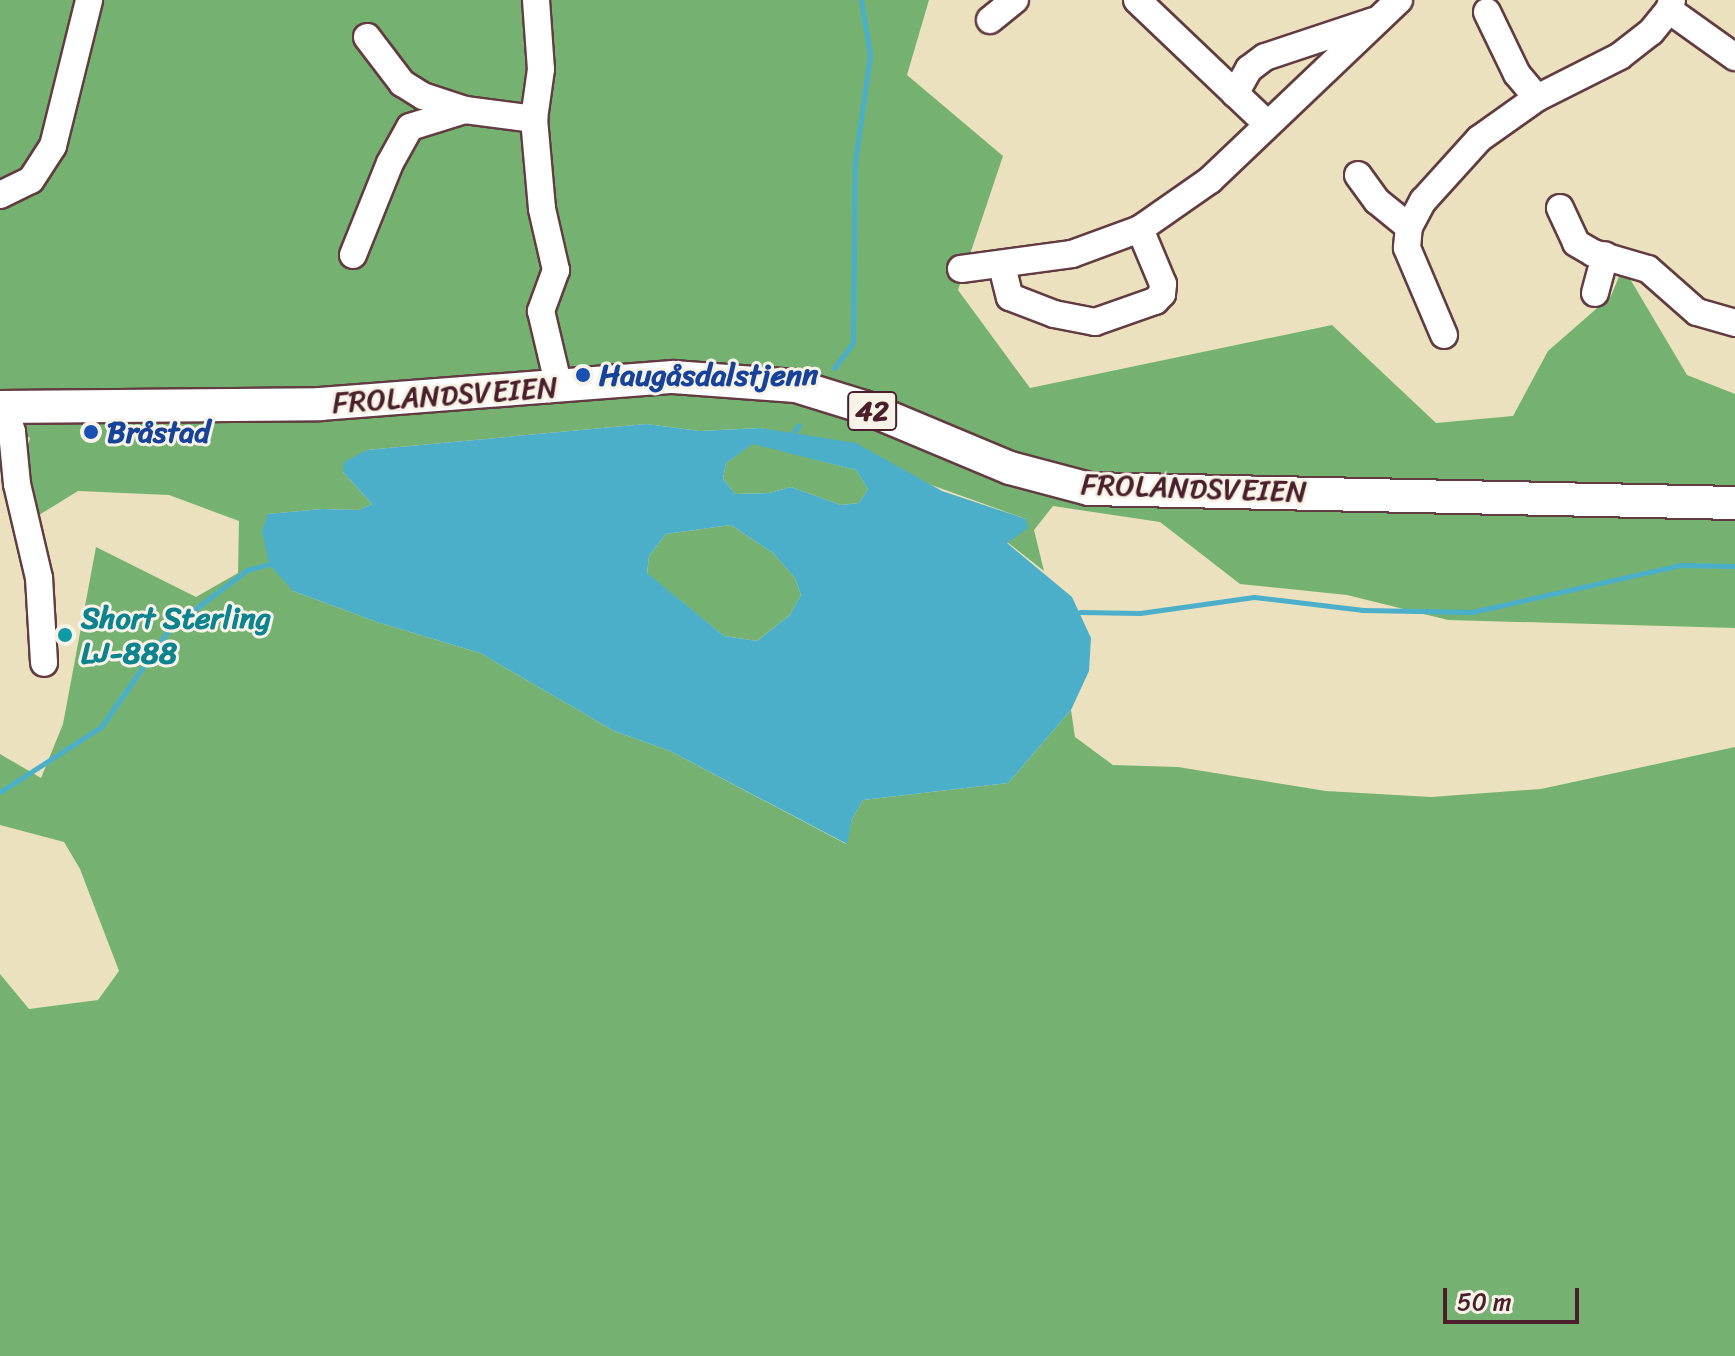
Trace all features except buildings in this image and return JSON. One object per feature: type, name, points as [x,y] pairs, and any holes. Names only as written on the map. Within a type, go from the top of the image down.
[{"type":"main road","name":"FROLANDSVEIEN","points":[[2,407],[320,404],[673,377],[796,386],[864,407],[1010,468],[1089,489],[1735,503]]},
{"type":"street","points":[[0,195],[31,180],[53,146],[89,0]]},
{"type":"street","points":[[536,0],[541,69],[534,119],[542,209],[556,270],[541,311],[559,387]]},
{"type":"street","points":[[990,20],[1015,0]]},
{"type":"street","points":[[1137,0],[1266,123]]},
{"type":"street","points":[[961,269],[1002,266],[1072,254],[1140,229],[1210,180],[1266,123],[1399,0]]},
{"type":"street","points":[[1444,335],[1407,248],[1409,227],[1423,201],[1479,139],[1537,98],[1620,56],[1651,32],[1670,5],[1735,57]]},
{"type":"street","points":[[1487,12],[1517,74],[1537,98]]},
{"type":"street","points":[[1235,94],[1249,69],[1265,57],[1376,20]]},
{"type":"street","points":[[367,37],[402,83],[423,96],[465,110],[534,119]]},
{"type":"street","points":[[353,255],[390,163],[410,127],[465,110]]},
{"type":"street","points":[[1358,175],[1377,201],[1409,227]]},
{"type":"street","points":[[1560,208],[1576,243],[1593,253],[1648,269],[1697,312],[1735,323]]},
{"type":"street","points":[[1002,266],[1010,297],[1054,314],[1095,322],[1155,301],[1162,294],[1163,284],[1140,229]]},
{"type":"street","points":[[1595,293],[1605,255]]},
{"type":"street","points":[[2,407],[12,432],[17,484],[39,578],[44,663]]},
{"type":"green space","points":[[0,0],[929,0],[907,75],[1003,156],[958,290],[1030,388],[1332,325],[1436,423],[1513,416],[1548,351],[1611,296],[1623,267],[1687,375],[1735,394],[1735,628],[1448,620],[1347,595],[1240,584],[1160,522],[1053,506],[1034,530],[1044,571],[1007,542],[1026,519],[792,435],[760,428],[700,431],[646,424],[367,450],[343,472],[372,504],[359,510],[322,509],[268,514],[293,591],[377,622],[480,653],[614,731],[670,751],[846,844],[852,819],[863,800],[1008,783],[1071,710],[1075,737],[1113,765],[1178,767],[1326,791],[1431,797],[1541,789],[1735,747],[1735,1356],[0,1356],[0,974],[29,1009],[98,1000],[119,971],[80,869],[64,842],[0,825],[0,754],[41,778],[63,724],[96,547],[196,597],[238,573],[239,521],[169,495],[78,491],[39,515],[21,475],[30,438],[0,416]]},
{"type":"green space","points":[[753,443],[856,470],[868,489],[859,503],[841,505],[791,487],[769,493],[735,494],[723,479],[726,463]]},
{"type":"green space","points":[[731,525],[773,553],[795,578],[801,595],[790,615],[757,641],[724,636],[647,574],[649,556],[666,534]]},
{"type":"water","name":"Haugåsdalstjenn","points":[[646,424],[700,431],[760,428],[856,443],[942,491],[1026,519],[1028,528],[1007,543],[1072,597],[1091,638],[1089,671],[1071,710],[1008,783],[863,800],[852,819],[847,844],[670,751],[614,731],[480,653],[377,622],[293,591],[269,564],[262,531],[268,514],[322,509],[359,510],[372,504],[343,472],[344,462],[367,450]],"holes":[[[753,444],[856,470],[868,489],[859,503],[841,505],[791,487],[769,493],[735,494],[723,479],[726,463]],[[731,525],[773,553],[795,578],[801,595],[790,615],[757,641],[724,636],[647,573],[649,556],[666,534]]]},
{"type":"waterway","points":[[834,368],[853,343],[855,162],[870,55],[861,0]]},
{"type":"waterway","points":[[792,435],[799,425]]},
{"type":"waterway","points":[[0,792],[101,727],[170,628],[247,570],[269,564]]},
{"type":"waterway","points":[[1080,612],[1140,613],[1254,597],[1363,610],[1472,612],[1680,565],[1735,566]]},
{"type":"place","name":"Haugåsdalstjenn","points":[[583,375]]},
{"type":"place","name":"Bråstad","points":[[91,432]]},
{"type":"place","name":"Short Sterling LJ-888","points":[[65,635]]}]
